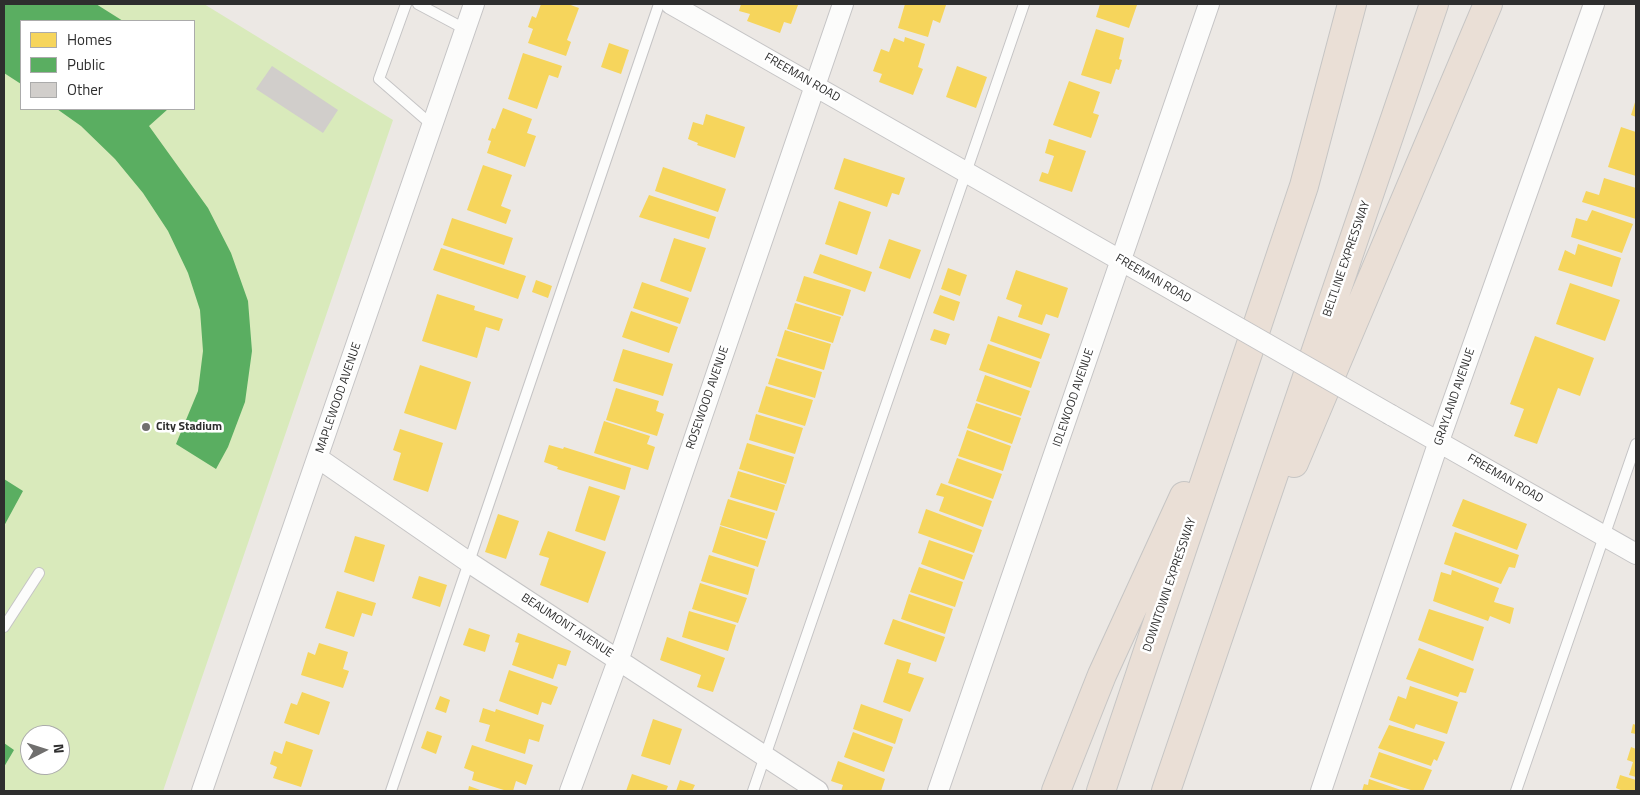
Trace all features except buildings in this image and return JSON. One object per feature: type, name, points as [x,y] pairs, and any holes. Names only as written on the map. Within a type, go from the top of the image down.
[{"type":"highway","points":[[1056,791],[1102,675],[1240,380],[1304,186],[1352,4]]},
{"type":"highway","name":"BELTLINE EXPRESSWAY","points":[[1260,514],[1434,4]]},
{"type":"highway","points":[[1166,791],[1260,514],[1297,458],[1488,4]]},
{"type":"highway","name":"DOWNTOWN EXPRESSWAY","points":[[1101,791],[1240,380]]},
{"type":"street","name":"MAPLEWOOD AVENUE","points":[[202,791],[474,4]]},
{"type":"street","name":"FREEMAN ROAD","points":[[671,4],[1636,554]]},
{"type":"street","name":"ROSEWOOD AVENUE","points":[[570,791],[618,660],[843,4]]},
{"type":"street","name":"IDLEWOOD AVENUE","points":[[938,791],[1209,4]]},
{"type":"street","name":"GRAYLAND AVENUE","points":[[1321,791],[1439,441],[1594,4]]},
{"type":"street","name":"BEAUMONT AVENUE","points":[[318,458],[470,563],[818,791]]},
{"type":"lane","points":[[406,4],[380,78],[432,125]]},
{"type":"lane","points":[[418,4],[465,30]]},
{"type":"lane","points":[[392,791],[660,4]]},
{"type":"lane","points":[[753,791],[1024,4]]},
{"type":"lane","points":[[1516,791],[1636,444]]},
{"type":"lane","points":[[4,627],[39,573]]},
{"type":"green space","name":"City Stadium","points":[[4,4],[204,4],[393,120],[163,791],[4,791]]},
{"type":"place","name":"City Stadium","points":[[146,427]]}]
